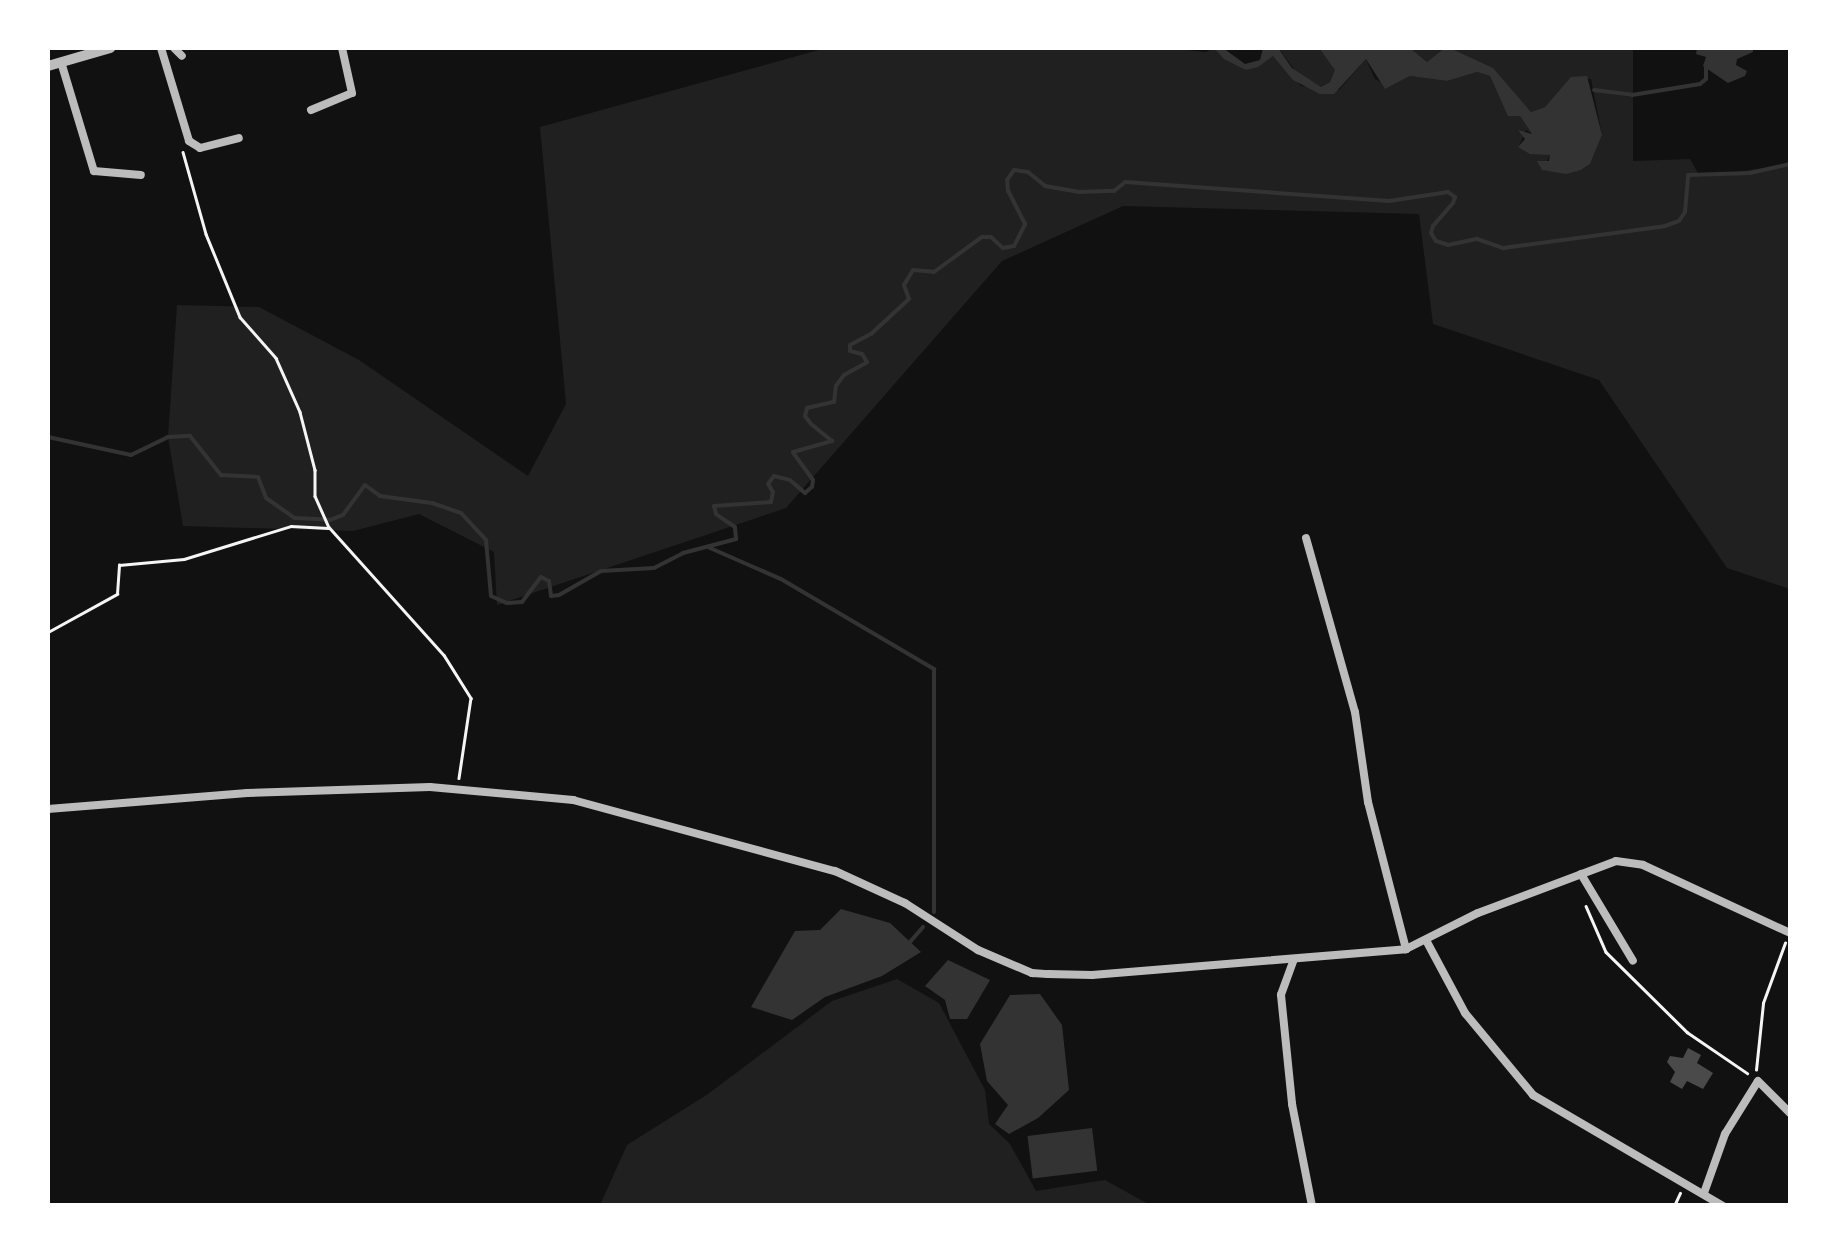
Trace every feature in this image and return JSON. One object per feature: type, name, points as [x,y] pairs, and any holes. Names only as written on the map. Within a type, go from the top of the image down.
[{"type":"street","points":[[48,66],[110,48]]},
{"type":"street","points":[[162,48],[194,146],[212,147],[239,138]]},
{"type":"street","points":[[174,48],[182,56]]},
{"type":"street","points":[[311,110],[352,93],[342,48]]},
{"type":"street","points":[[61,62],[94,171],[87,183]]},
{"type":"street","points":[[94,171],[141,175]]},
{"type":"street","points":[[1306,538],[1355,712],[1368,802],[1406,950]]},
{"type":"street","points":[[48,809],[247,793],[458,789],[573,800],[802,860],[889,894],[978,950],[1032,972],[1092,975],[1406,950],[1461,921],[1616,861],[1642,865],[1790,933]]},
{"type":"street","points":[[1581,874],[1634,961]]},
{"type":"street","points":[[1427,942],[1465,1014],[1533,1096],[1723,1206]]},
{"type":"street","points":[[1294,959],[1281,995],[1292,1104],[1314,1196],[1312,1206]]},
{"type":"street","points":[[1704,1193],[1725,1134],[1758,1081],[1790,1114]]},
{"type":"path","points":[[206,234],[240,317],[276,358],[300,412],[315,470],[315,496],[328,524],[444,655],[470,698],[458,789]]},
{"type":"path","points":[[48,632],[117,594],[119,565],[184,559],[291,526],[328,524]]},
{"type":"path","points":[[1586,906],[1606,952],[1688,1032],[1758,1081]]},
{"type":"path","points":[[1758,1081],[1755,1053],[1763,1003],[1790,933]]},
{"type":"shaded area","points":[[826,48],[1164,48],[1206,52],[1214,48],[1246,70],[1273,56],[1301,86],[1339,90],[1366,59],[1375,79],[1389,87],[1410,76],[1447,81],[1477,72],[1490,76],[1511,116],[1520,116],[1532,134],[1526,130],[1519,146],[1550,155],[1543,170],[1562,172],[1581,170],[1590,164],[1602,135],[1591,79],[1571,78],[1545,107],[1531,112],[1508,88],[1453,50],[1442,50],[1427,62],[1410,48],[1633,48],[1633,161],[1690,159],[1698,173],[1710,176],[1790,164],[1790,589],[1727,568],[1599,380],[1433,324],[1419,214],[1123,206],[1002,261],[786,508],[497,605],[494,552],[419,514],[353,531],[183,526],[168,437],[177,305],[259,307],[359,360],[528,476],[566,404],[540,127]]},
{"type":"shaded area","points":[[1214,48],[1223,48],[1245,64],[1260,60],[1263,48],[1278,48],[1292,68],[1321,87],[1330,82],[1335,70],[1319,48],[1410,48],[1427,62],[1442,50],[1454,50],[1493,68],[1531,112],[1545,107],[1571,77],[1587,76],[1602,135],[1590,164],[1581,170],[1566,174],[1542,170],[1537,161],[1549,161],[1550,155],[1530,154],[1518,147],[1525,139],[1518,130],[1532,134],[1520,116],[1508,116],[1490,76],[1477,72],[1447,81],[1410,76],[1385,89],[1366,59],[1334,94],[1320,94],[1293,80],[1273,56],[1246,70],[1224,59]]},
{"type":"shaded area","points":[[1278,48],[1319,48],[1336,70],[1330,82],[1321,87],[1299,75]]},
{"type":"shaded area","points":[[1697,48],[1753,48],[1753,52],[1737,59],[1736,65],[1747,71],[1745,76],[1728,83],[1703,66],[1706,57],[1696,54]]},
{"type":"shaded area","points":[[841,909],[890,923],[921,952],[882,976],[825,997],[792,1020],[751,1007],[795,931],[820,930]]},
{"type":"shaded area","points":[[948,960],[990,980],[967,1019],[950,1019],[945,1000],[925,986]]},
{"type":"shaded area","points":[[897,979],[939,1003],[985,1090],[989,1124],[1010,1144],[1036,1191],[1105,1180],[1150,1205],[600,1205],[627,1145],[708,1094],[832,1001]]},
{"type":"shaded area","points":[[1040,994],[1062,1025],[1069,1090],[1038,1118],[1009,1134],[995,1124],[1008,1105],[987,1081],[980,1044],[1010,995]]},
{"type":"shaded area","points":[[1092,1128],[1097,1171],[1033,1179],[1027,1136]]},
{"type":"building","points":[[1688,1048],[1701,1055],[1697,1063],[1713,1073],[1703,1089],[1687,1081],[1682,1089],[1670,1082],[1675,1072],[1667,1062],[1670,1056],[1683,1058]]},
{"type":"waterway","points":[[1594,90],[1632,95],[1700,84],[1706,79],[1706,67]]},
{"type":"waterway","points":[[48,437],[131,455],[168,437],[190,436],[221,475],[258,477],[266,498],[295,518],[330,520],[343,515],[365,485],[380,496],[432,503],[461,513],[486,540],[491,596],[507,603],[522,602],[541,577],[549,581],[551,596],[559,595],[601,571],[654,568],[683,553],[736,539],[735,527],[716,514],[714,506],[771,502],[773,492],[768,484],[774,476],[790,480],[805,493],[812,487],[813,480],[793,452],[832,441],[811,424],[805,416],[807,408],[834,402],[836,386],[844,375],[867,362],[862,354],[850,351],[850,345],[871,334],[909,299],[904,285],[913,270],[934,272],[982,237],[991,237],[1003,248],[1014,246],[1025,224],[1008,191],[1007,180],[1014,170],[1028,172],[1045,186],[1079,192],[1114,191],[1125,182],[1389,201],[1448,192],[1455,197],[1433,226],[1431,233],[1436,241],[1448,245],[1477,239],[1503,248],[1665,226],[1679,221],[1685,212],[1688,175],[1750,173],[1790,164]]},
{"type":"waterway","points":[[710,548],[781,579],[934,669],[934,912]]},
{"type":"waterway","points":[[910,942],[923,927]]}]
